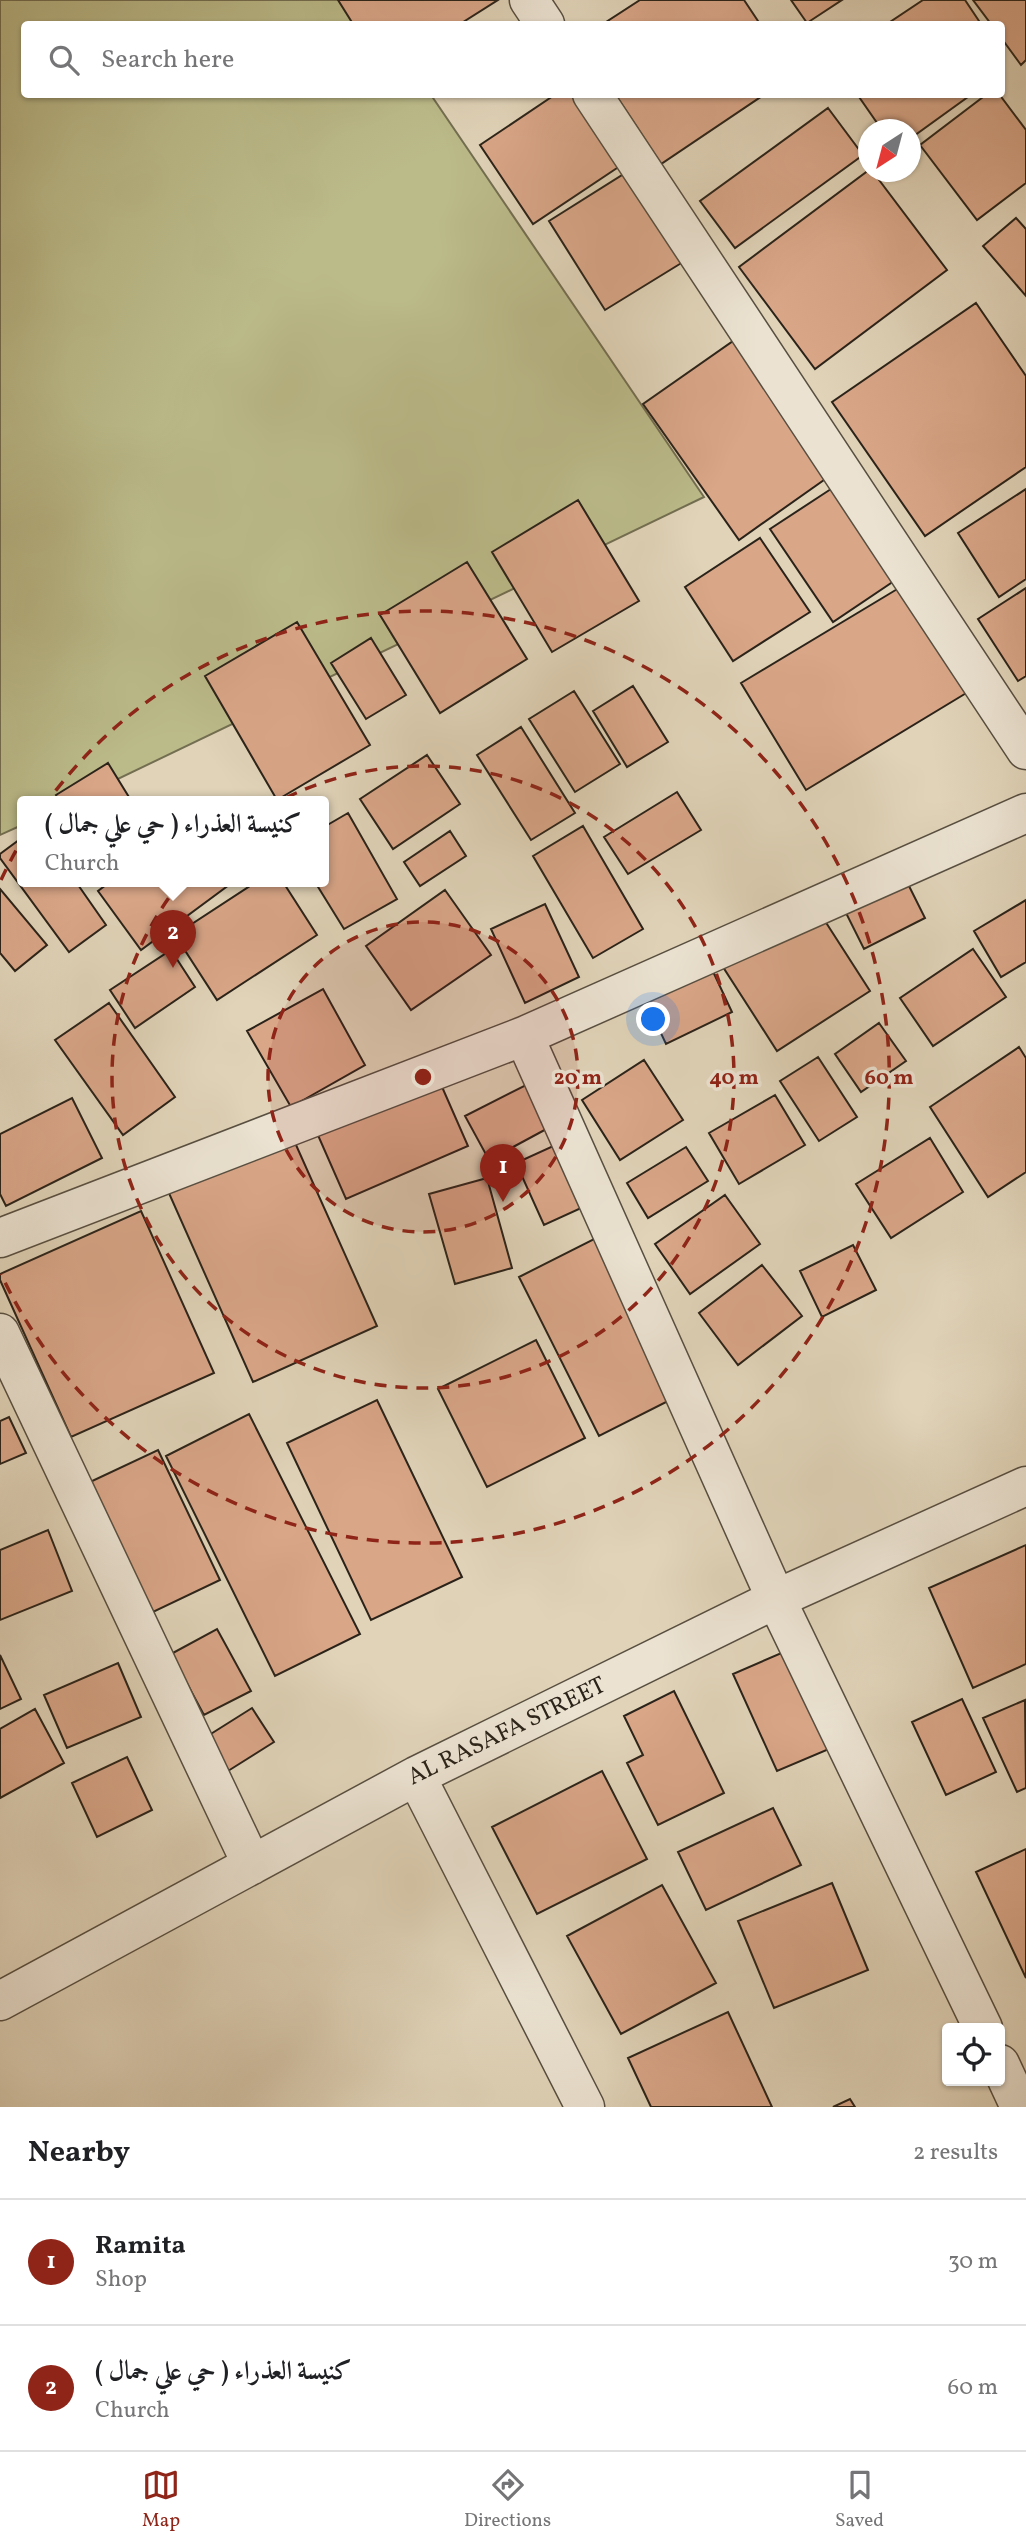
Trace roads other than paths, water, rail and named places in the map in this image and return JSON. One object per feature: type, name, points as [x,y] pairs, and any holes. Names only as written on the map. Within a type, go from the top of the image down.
[{"type":"street","points":[[529,0],[543,21]]},
{"type":"street","points":[[595,98],[1026,750]]},
{"type":"street","points":[[0,1238],[524,1037],[1026,813]]},
{"type":"street","points":[[524,1037],[776,1599],[980,2023]]},
{"type":"street","points":[[0,1333],[252,1865]]},
{"type":"street","name":"AL RASAFA STREET","points":[[0,2001],[416,1776],[776,1599],[1026,1486]]},
{"type":"street","points":[[416,1776],[585,2107]]},
{"type":"street","points":[[1005,2075],[1020,2107]]},
{"type":"place","name":"كنيسة العذراء ( حي علي جمال )","points":[[173,968]]},
{"type":"place","name":"Ramita","points":[[503,1202]]}]
